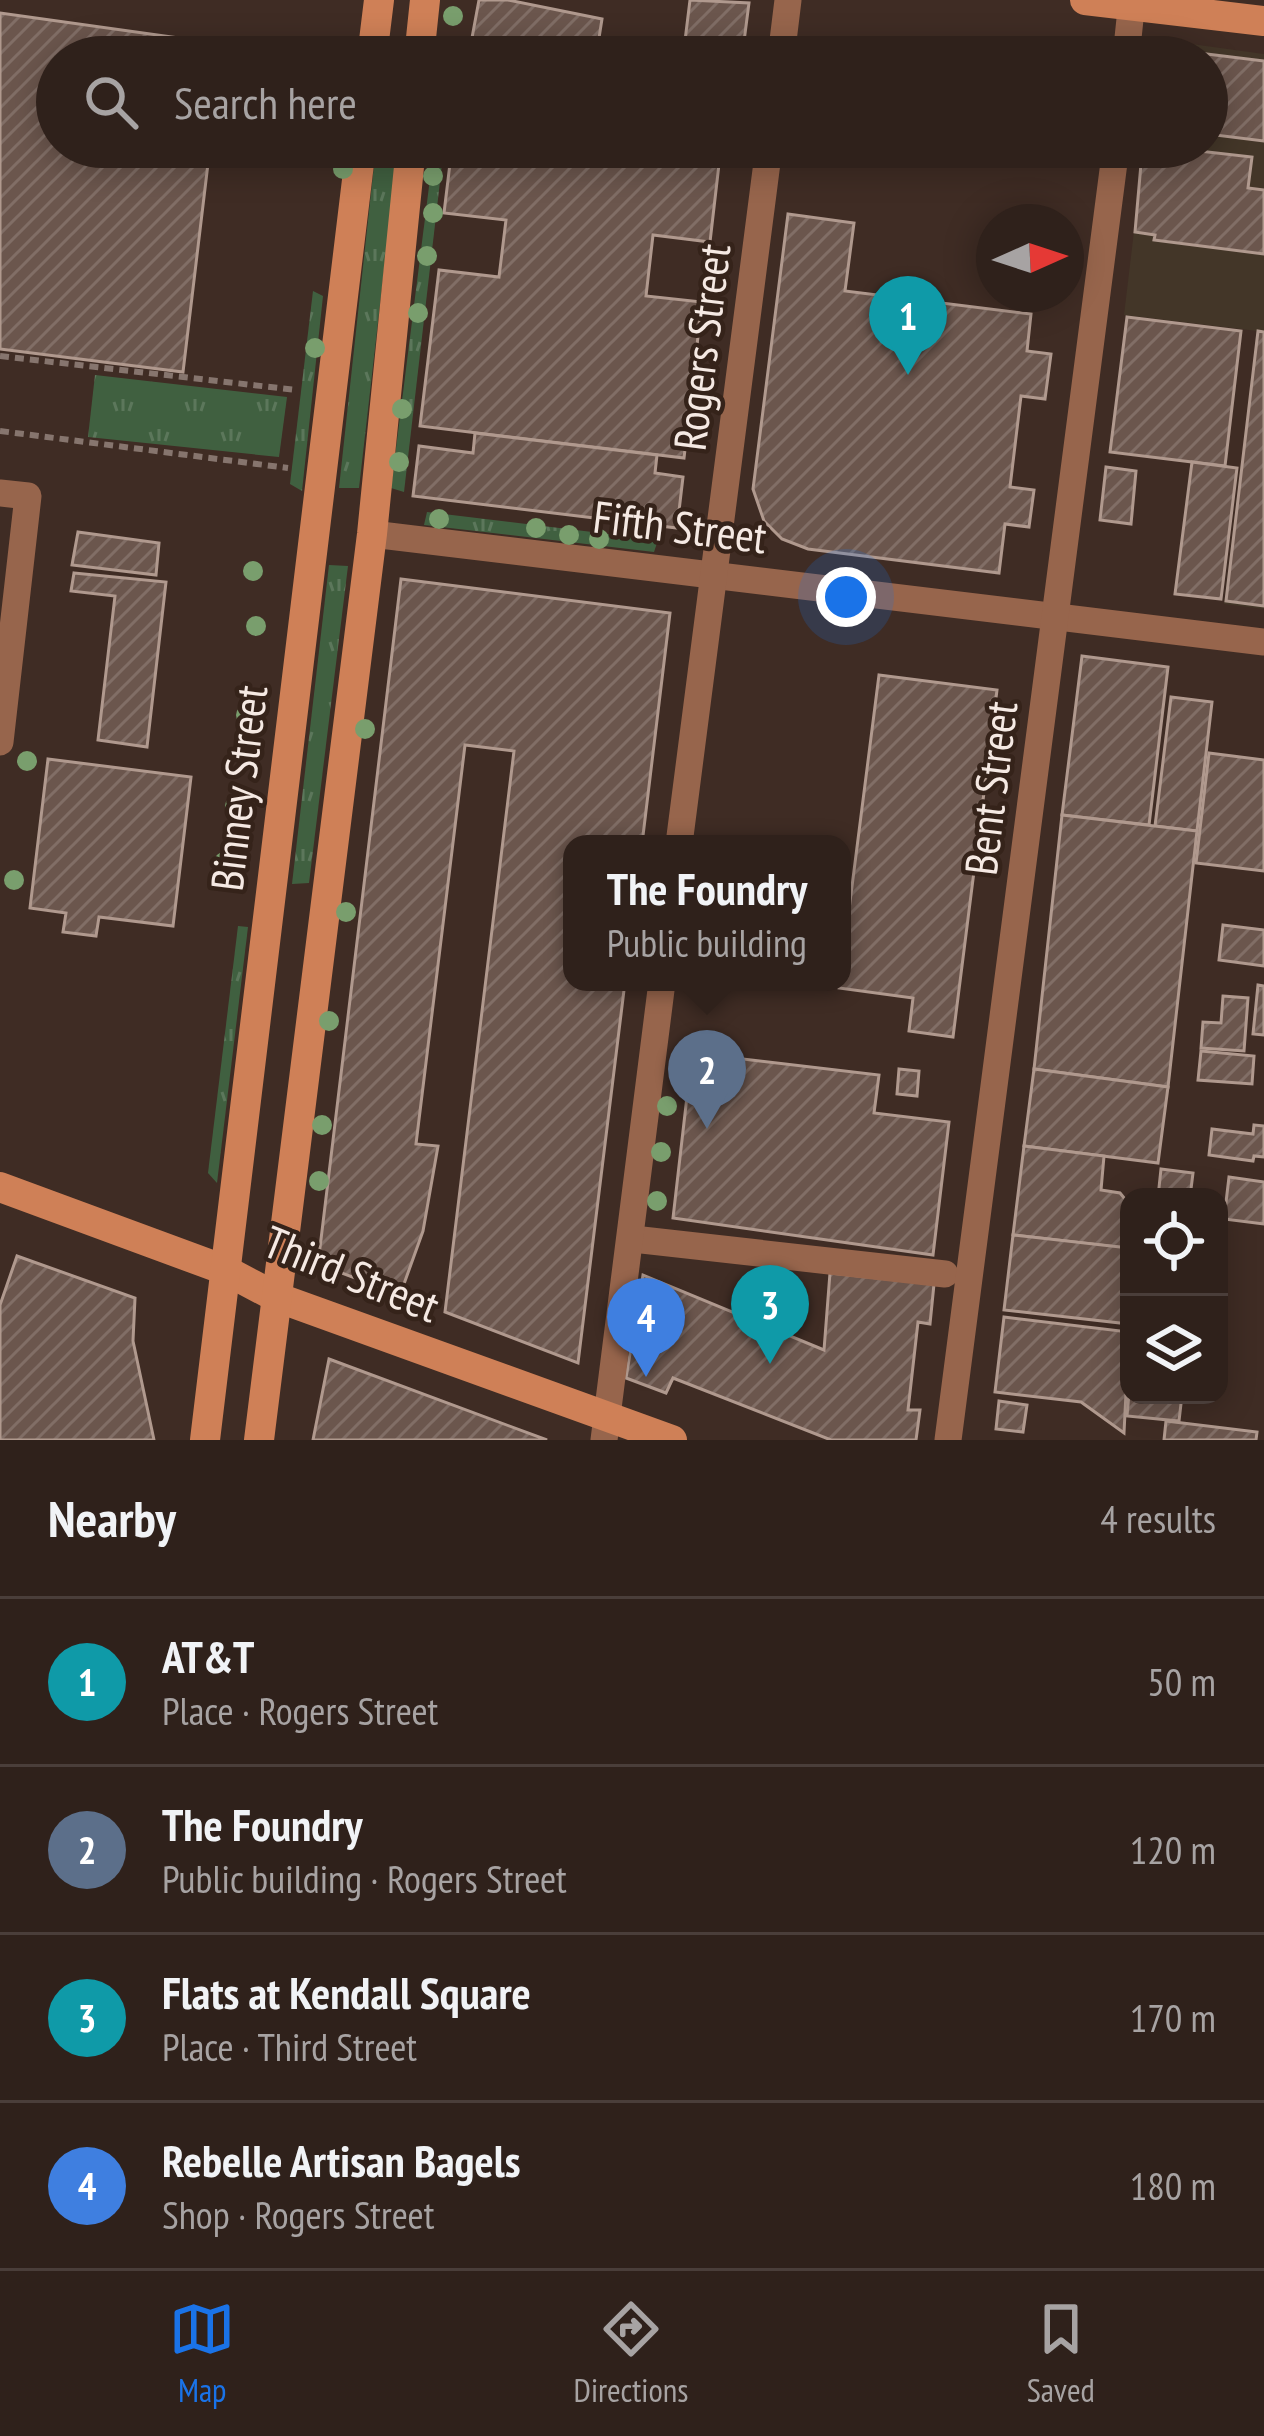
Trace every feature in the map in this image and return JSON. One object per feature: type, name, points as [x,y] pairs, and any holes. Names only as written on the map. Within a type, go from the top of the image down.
[{"type":"main road","points":[[375,36],[379,0]]},
{"type":"main road","points":[[421,36],[424,0]]},
{"type":"main road","points":[[1085,0],[1264,21]]},
{"type":"main road","name":"Binney Street","points":[[205,1440],[358,168]]},
{"type":"main road","points":[[259,1440],[372,534],[409,168]]},
{"type":"main road","name":"Third Street","points":[[0,1186],[225,1270],[276,1297],[605,1429],[672,1440]]},
{"type":"street","points":[[784,36],[788,0]]},
{"type":"street","points":[[1128,36],[1132,3]]},
{"type":"street","name":"Rogers Street","points":[[680,835],[766,168]]},
{"type":"street","name":"Bent Street","points":[[948,1440],[1113,168]]},
{"type":"street","points":[[0,742],[14,494]]},
{"type":"street","name":"Fifth Street","points":[[372,534],[1264,642]]},
{"type":"street","points":[[605,1429],[609,1369],[661,991]]},
{"type":"street","points":[[641,1240],[945,1274]]},
{"type":"path","points":[[0,356],[296,390]]},
{"type":"path","points":[[0,431],[287,468]]},
{"type":"shaded area","points":[[1228,49],[1264,54],[1264,609],[1224,604],[1257,331],[1124,315],[1142,168],[1228,168]]},
{"type":"green space","points":[[374,168],[396,168],[359,488],[339,488]]},
{"type":"green space","points":[[431,168],[442,168],[404,492],[391,488]]},
{"type":"green space","points":[[313,291],[323,296],[302,491],[290,484]]},
{"type":"green space","points":[[95,375],[287,397],[279,457],[88,437]]},
{"type":"green space","points":[[427,512],[658,540],[654,552],[424,525]]},
{"type":"green space","points":[[329,565],[348,566],[309,883],[292,884]]},
{"type":"green space","points":[[238,926],[248,927],[217,1183],[208,1173]]},
{"type":"building","points":[[479,0],[508,0],[602,19],[599,36],[472,36]]},
{"type":"building","points":[[690,0],[749,3],[745,36],[686,36]]},
{"type":"building","points":[[0,13],[165,36],[36,36],[36,168],[207,168],[183,372],[0,349]]},
{"type":"building","points":[[1228,57],[1264,61],[1264,141],[1228,137]]},
{"type":"building","points":[[1228,154],[1252,157],[1248,188],[1264,190],[1264,254],[1154,240],[1155,235],[1135,232],[1141,168],[1228,168]]},
{"type":"building","points":[[449,168],[719,168],[710,242],[653,235],[646,296],[702,302],[684,458],[420,426],[439,270],[499,277],[506,220],[444,213]]},
{"type":"building","points":[[788,214],[854,223],[845,291],[976,307],[976,312],[1031,314],[1027,351],[1051,354],[1045,399],[1021,396],[1010,487],[1034,490],[1029,527],[1005,524],[999,573],[808,549],[782,539],[764,521],[753,489]]},
{"type":"building","points":[[1127,317],[1241,331],[1225,466],[1110,452]]},
{"type":"building","points":[[1258,331],[1264,332],[1264,606],[1226,601]]},
{"type":"building","points":[[475,433],[657,455],[655,473],[683,477],[677,528],[413,496],[419,446],[473,453]]},
{"type":"building","points":[[1192,462],[1237,468],[1221,599],[1175,594]]},
{"type":"building","points":[[1106,467],[1136,471],[1131,524],[1100,520]]},
{"type":"building","points":[[78,532],[159,543],[156,575],[72,565]]},
{"type":"building","points":[[74,573],[166,582],[147,747],[98,740],[115,596],[71,591]]},
{"type":"building","points":[[401,579],[670,613],[643,835],[563,835],[563,991],[624,991],[578,1363],[445,1312],[514,751],[465,745],[416,1144],[438,1146],[423,1231],[400,1295],[318,1264]]},
{"type":"building","points":[[1082,656],[1168,667],[1149,825],[1062,815]]},
{"type":"building","points":[[879,675],[997,690],[953,1037],[909,1031],[913,998],[851,990],[851,894]]},
{"type":"building","points":[[1171,697],[1212,702],[1197,831],[1155,826]]},
{"type":"building","points":[[1209,753],[1264,760],[1264,871],[1196,863]]},
{"type":"building","points":[[48,759],[191,777],[173,926],[99,917],[96,936],[63,932],[66,913],[30,908]]},
{"type":"building","points":[[1062,815],[1197,831],[1168,1087],[1034,1069]]},
{"type":"building","points":[[1223,925],[1264,930],[1264,966],[1219,960]]},
{"type":"building","points":[[1258,985],[1264,986],[1264,1035],[1253,1034]]},
{"type":"building","points":[[1223,996],[1248,998],[1244,1051],[1201,1048],[1203,1022],[1221,1023]]},
{"type":"building","points":[[1201,1051],[1254,1056],[1252,1084],[1198,1080]]},
{"type":"building","points":[[692,1053],[879,1075],[874,1113],[949,1122],[933,1255],[673,1218]]},
{"type":"building","points":[[899,1069],[919,1071],[917,1096],[897,1094]]},
{"type":"building","points":[[1034,1069],[1168,1087],[1158,1163],[1024,1146]]},
{"type":"building","points":[[1254,1125],[1264,1126],[1264,1157],[1254,1156],[1253,1161],[1209,1155],[1212,1129],[1253,1134]]},
{"type":"building","points":[[1024,1146],[1104,1156],[1101,1190],[1120,1193],[1120,1247],[1013,1235]]},
{"type":"building","points":[[1161,1169],[1193,1173],[1191,1188],[1159,1188]]},
{"type":"building","points":[[1229,1177],[1264,1182],[1264,1224],[1228,1220]]},
{"type":"building","points":[[1013,1235],[1120,1247],[1120,1323],[1004,1310]]},
{"type":"building","points":[[17,1256],[135,1298],[133,1341],[154,1440],[0,1440],[0,1305]]},
{"type":"building","points":[[830,1273],[934,1284],[930,1324],[918,1322],[908,1410],[920,1410],[916,1440],[831,1440],[673,1378],[666,1393],[626,1378],[643,1275],[824,1350]]},
{"type":"building","points":[[1004,1317],[1120,1331],[1124,1433],[1081,1402],[995,1392]]},
{"type":"building","points":[[329,1359],[547,1440],[313,1440]]},
{"type":"building","points":[[999,1401],[1027,1405],[1023,1432],[996,1429]]},
{"type":"building","points":[[1128,1404],[1181,1404],[1179,1421],[1127,1416]]},
{"type":"building","points":[[1166,1421],[1257,1432],[1256,1440],[1164,1440]]},
{"type":"place","name":"AT&T","points":[[908,375]]},
{"type":"place","name":"The Foundry","points":[[707,1129]]},
{"type":"place","name":"Flats at Kendall Square","points":[[770,1364]]},
{"type":"place","name":"Rebelle Artisan Bagels","points":[[646,1377]]}]
